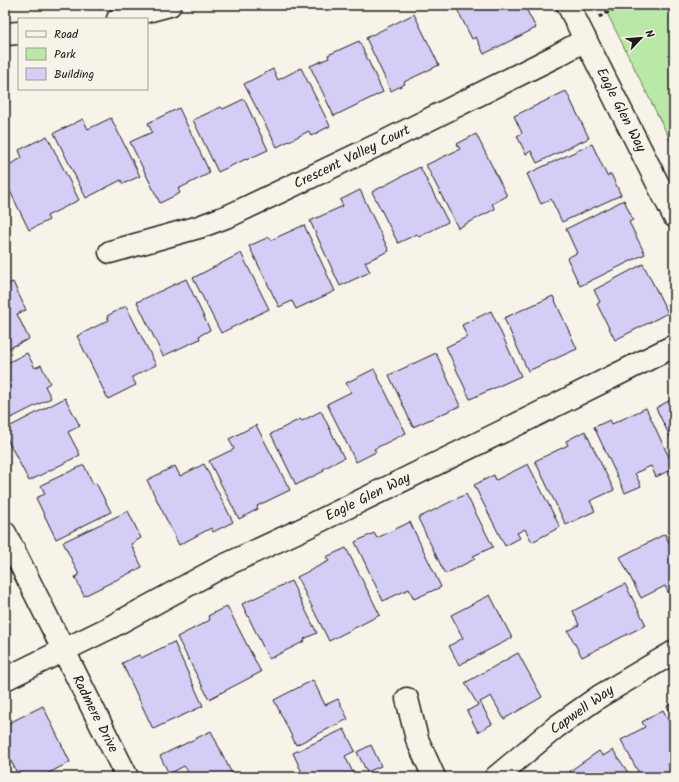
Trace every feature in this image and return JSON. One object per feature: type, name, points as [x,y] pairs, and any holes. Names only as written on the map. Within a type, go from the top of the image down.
[{"type":"street","points":[[122,18],[170,5]]},
{"type":"street","name":"Eagle Glen Way","points":[[568,5],[589,30],[674,216]]},
{"type":"street","name":"Crescent Valley Court","points":[[110,252],[199,227],[231,215],[384,142],[556,56],[589,30]]},
{"type":"street","points":[[5,34],[18,33]]},
{"type":"street","name":"Eagle Glen Way","points":[[5,679],[110,628],[219,568],[350,506],[674,346]]},
{"type":"street","name":"Radmere Drive","points":[[5,533],[127,777]]},
{"type":"street","name":"Capwell Way","points":[[496,777],[556,727],[593,700],[674,652]]},
{"type":"street","points":[[407,699],[417,739],[434,777]]},
{"type":"path","points":[[589,30],[624,5]]},
{"type":"green space","points":[[603,5],[674,5],[674,148]]},
{"type":"building","points":[[460,5],[524,5],[536,28],[484,54],[476,37],[472,39],[456,7]]},
{"type":"building","points":[[414,14],[439,65],[404,82],[405,84],[391,91],[366,38]]},
{"type":"building","points":[[359,41],[383,92],[334,116],[310,66],[329,58],[328,55]]},
{"type":"building","points":[[301,68],[330,126],[311,136],[309,131],[277,147],[244,84],[273,69],[278,80]]},
{"type":"building","points":[[566,91],[589,138],[537,163],[531,151],[526,154],[517,136],[522,133],[514,116]]},
{"type":"building","points":[[244,99],[268,150],[218,172],[193,120],[221,107],[223,109]]},
{"type":"building","points":[[179,108],[210,173],[178,189],[180,193],[160,203],[130,142],[152,132],[148,123]]},
{"type":"building","points":[[111,118],[140,176],[123,184],[121,180],[86,198],[54,133],[83,119],[88,129]]},
{"type":"building","points":[[476,134],[507,196],[492,204],[495,209],[458,228],[426,165],[460,149],[457,144]]},
{"type":"building","points":[[47,136],[79,200],[47,216],[49,220],[29,230],[5,181],[5,167],[22,158],[19,150]]},
{"type":"building","points":[[592,144],[607,176],[611,174],[621,195],[562,222],[551,199],[541,204],[527,174]]},
{"type":"building","points":[[420,167],[448,222],[419,237],[417,234],[398,243],[372,192]]},
{"type":"building","points":[[360,190],[389,251],[365,262],[370,272],[340,286],[310,221],[343,206],[340,200]]},
{"type":"building","points":[[624,200],[633,220],[629,222],[645,254],[580,286],[567,258],[577,253],[566,229]]},
{"type":"building","points":[[304,225],[335,291],[296,309],[292,301],[279,307],[249,246],[269,237],[271,240]]},
{"type":"building","points":[[241,253],[269,309],[221,333],[193,278]]},
{"type":"building","points":[[643,264],[668,313],[615,340],[597,304],[600,302],[594,290]]},
{"type":"building","points":[[186,279],[210,330],[199,336],[200,339],[163,356],[137,302]]},
{"type":"building","points":[[13,282],[26,310],[17,314],[29,339],[5,350],[5,285]]},
{"type":"building","points":[[553,296],[577,349],[528,371],[504,318]]},
{"type":"building","points":[[126,306],[156,365],[132,377],[136,385],[108,399],[77,336],[109,320],[107,316]]},
{"type":"building","points":[[491,311],[521,376],[470,399],[446,347],[467,337],[462,325]]},
{"type":"building","points":[[27,353],[35,368],[41,365],[50,383],[45,386],[51,398],[5,421],[5,364]]},
{"type":"building","points":[[436,353],[460,406],[413,427],[389,375]]},
{"type":"building","points":[[374,369],[406,433],[374,449],[376,452],[356,462],[327,404],[351,392],[346,383]]},
{"type":"building","points":[[65,398],[80,426],[68,432],[80,455],[29,481],[5,435],[5,429]]},
{"type":"building","points":[[674,398],[674,445],[656,408]]},
{"type":"building","points":[[646,408],[674,468],[656,477],[651,466],[635,473],[641,486],[625,493],[594,427],[610,420],[612,424]]},
{"type":"building","points":[[321,411],[344,458],[323,469],[324,471],[296,485],[271,434],[300,419],[302,421]]},
{"type":"building","points":[[256,425],[290,490],[257,506],[258,509],[239,519],[209,461],[234,449],[229,439]]},
{"type":"building","points":[[585,431],[614,490],[590,501],[595,511],[566,525],[535,461],[568,445],[566,441]]},
{"type":"building","points":[[204,464],[233,522],[213,532],[211,528],[179,545],[147,480],[175,466],[180,476]]},
{"type":"building","points":[[528,464],[560,527],[532,542],[525,529],[517,533],[520,538],[505,546],[474,485],[494,475],[496,480]]},
{"type":"building","points":[[84,465],[93,484],[96,483],[111,512],[56,539],[36,498],[45,494],[41,485]]},
{"type":"building","points":[[466,494],[493,547],[473,556],[475,559],[445,574],[418,518]]},
{"type":"building","points":[[128,511],[141,538],[131,544],[142,567],[84,596],[75,577],[79,575],[63,542]]},
{"type":"building","points":[[410,522],[441,587],[414,599],[409,589],[383,601],[355,542],[374,533],[377,538]]},
{"type":"building","points":[[665,534],[674,553],[674,594],[670,596],[665,586],[641,598],[620,557]]},
{"type":"building","points":[[346,548],[380,615],[329,641],[297,577],[329,561],[326,557]]},
{"type":"building","points":[[291,581],[317,633],[304,639],[305,641],[269,659],[242,604]]},
{"type":"building","points":[[625,584],[646,625],[582,657],[568,631],[579,625],[573,611]]},
{"type":"building","points":[[490,595],[512,638],[459,665],[449,646],[463,638],[451,615]]},
{"type":"building","points":[[227,606],[261,672],[209,699],[177,637],[210,620],[208,616]]},
{"type":"building","points":[[174,642],[203,706],[153,729],[122,663],[139,655],[141,658]]},
{"type":"building","points":[[518,653],[542,697],[504,719],[491,696],[480,702],[492,724],[478,732],[467,711],[478,705],[465,683]]},
{"type":"building","points":[[313,680],[325,705],[338,699],[348,719],[296,745],[274,700]]},
{"type":"building","points":[[674,702],[674,719],[667,706]]},
{"type":"building","points":[[43,706],[70,762],[41,777],[19,777],[5,749],[5,725]]},
{"type":"building","points":[[663,710],[674,731],[674,777],[641,777],[621,740],[645,727],[642,722]]},
{"type":"building","points":[[344,729],[355,751],[345,756],[355,777],[304,777],[293,753]]},
{"type":"building","points":[[211,731],[233,776],[183,777],[182,775],[188,771],[184,766],[169,774],[160,756]]},
{"type":"building","points":[[371,745],[381,766],[367,772],[357,752]]},
{"type":"building","points":[[613,750],[631,777],[574,777],[570,771],[599,751],[603,756]]}]
